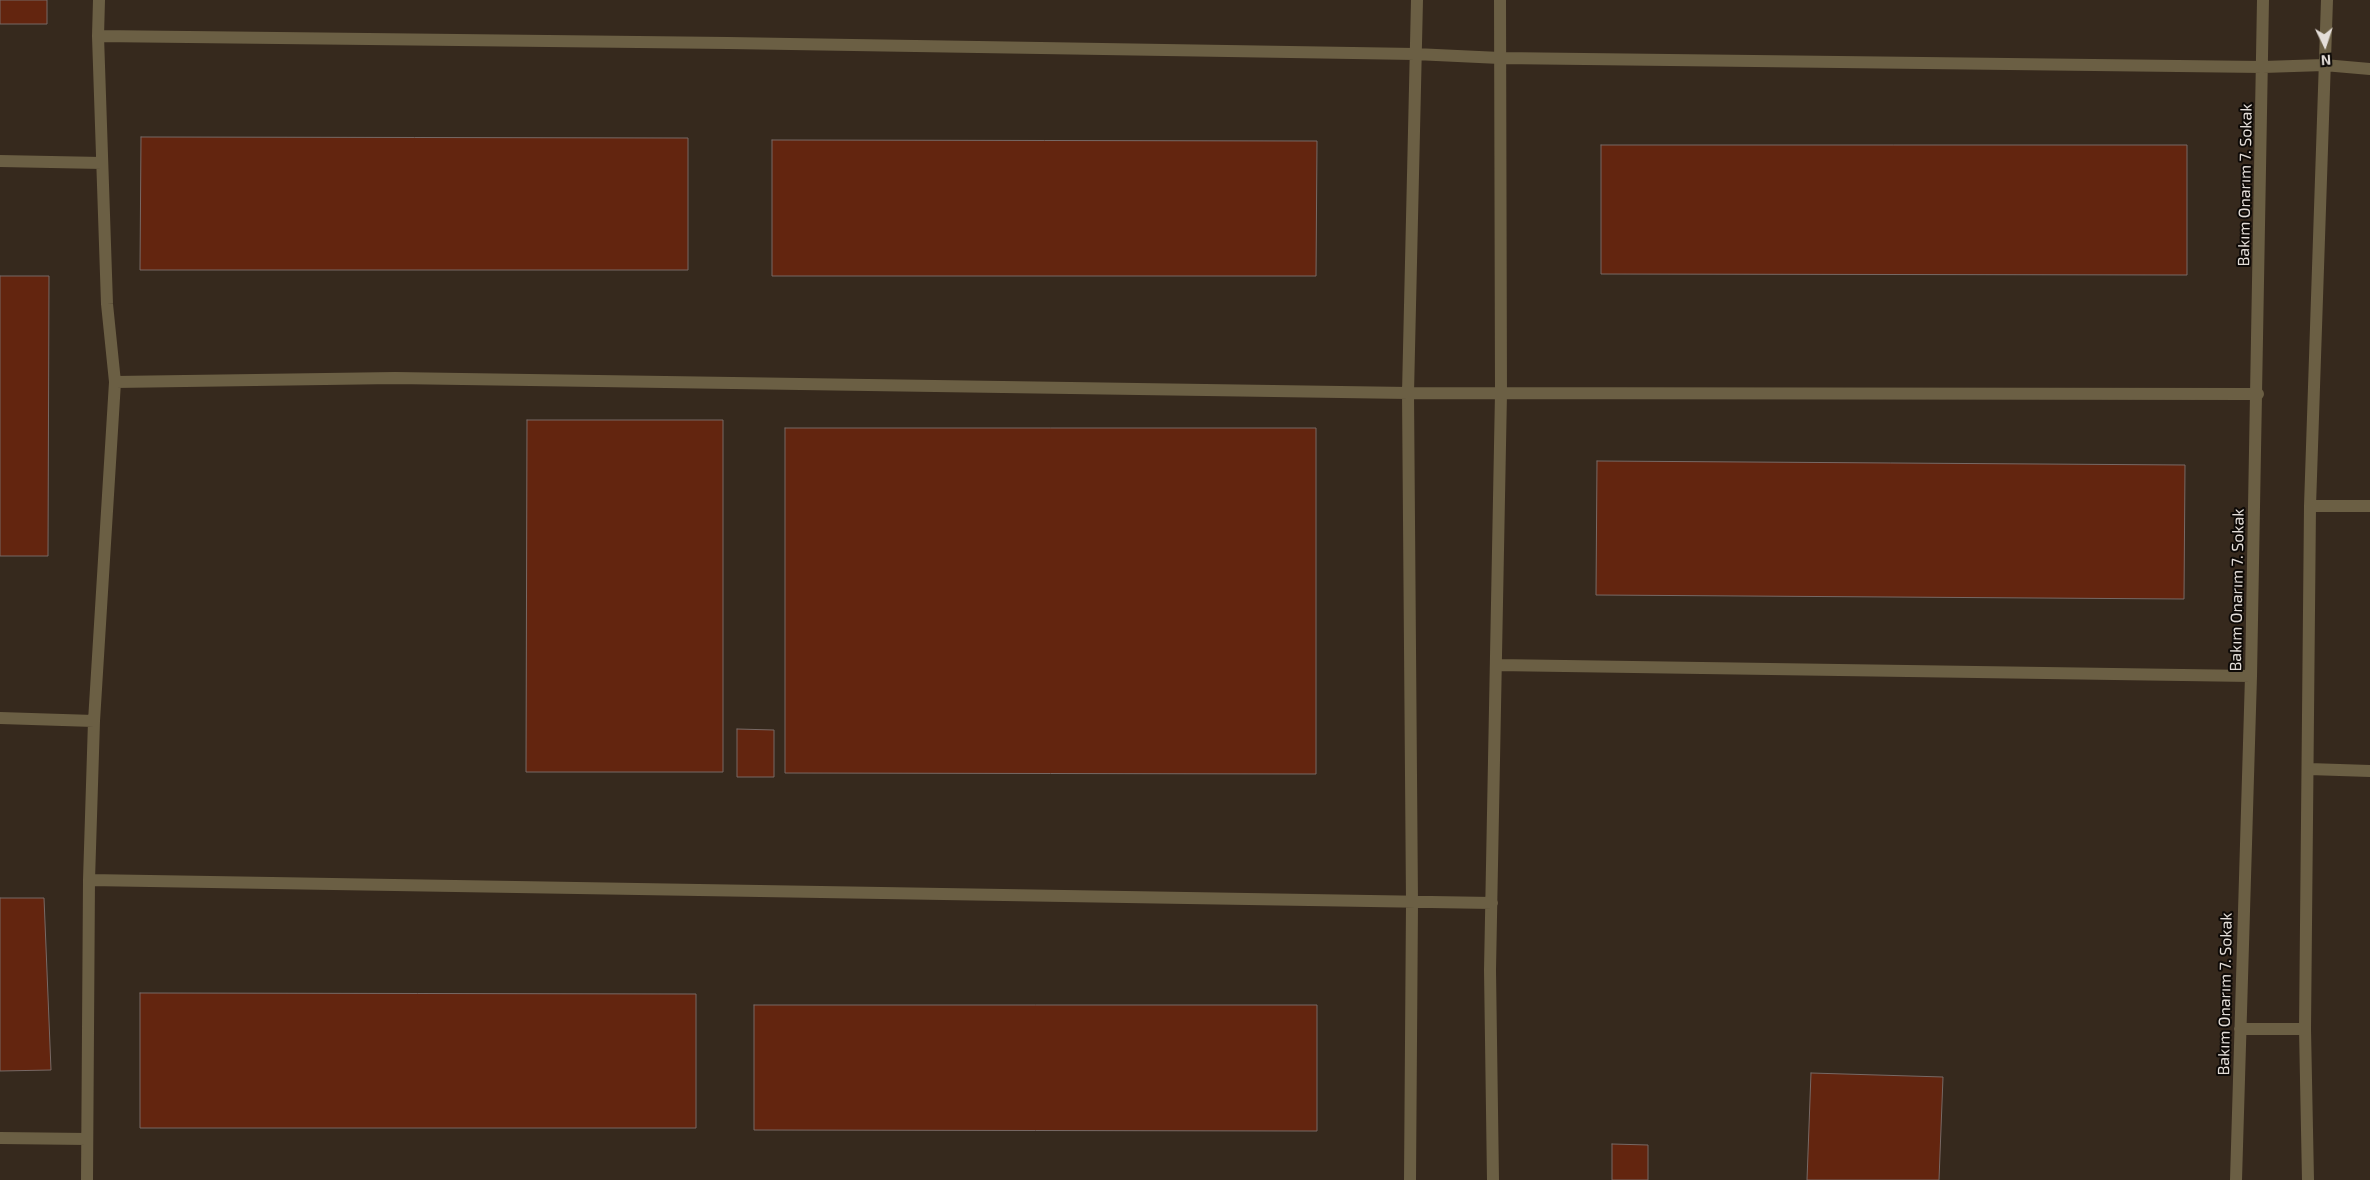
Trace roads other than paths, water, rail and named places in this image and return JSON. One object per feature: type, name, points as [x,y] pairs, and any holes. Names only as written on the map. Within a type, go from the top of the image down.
[{"type":"street","points":[[87,1180],[89,880],[94,721],[115,382],[107,304],[98,36],[99,0]]},
{"type":"street","points":[[1410,1180],[1412,903],[1408,393],[1417,0]]},
{"type":"street","points":[[1493,1180],[1492,903],[1501,393],[1500,0]]},
{"type":"street","name":"Bakım Onarım 7. Sokak","points":[[2236,1180],[2258,394],[2263,0]]},
{"type":"street","points":[[2308,1180],[2305,1029],[2309,768],[2310,506],[2327,0]]},
{"type":"street","points":[[98,36],[728,43],[1415,54],[1500,58],[2263,67],[2324,66],[2370,69]]},
{"type":"street","points":[[0,161],[102,162]]},
{"type":"street","points":[[115,382],[394,378],[1408,393],[2258,394]]},
{"type":"street","points":[[2310,506],[2370,506]]},
{"type":"street","points":[[1496,665],[2251,676]]},
{"type":"street","points":[[0,718],[94,721]]},
{"type":"street","points":[[2309,768],[2370,771]]},
{"type":"street","points":[[89,880],[1492,903]]},
{"type":"street","points":[[2240,1029],[2305,1029]]},
{"type":"street","points":[[0,1138],[87,1139]]}]
